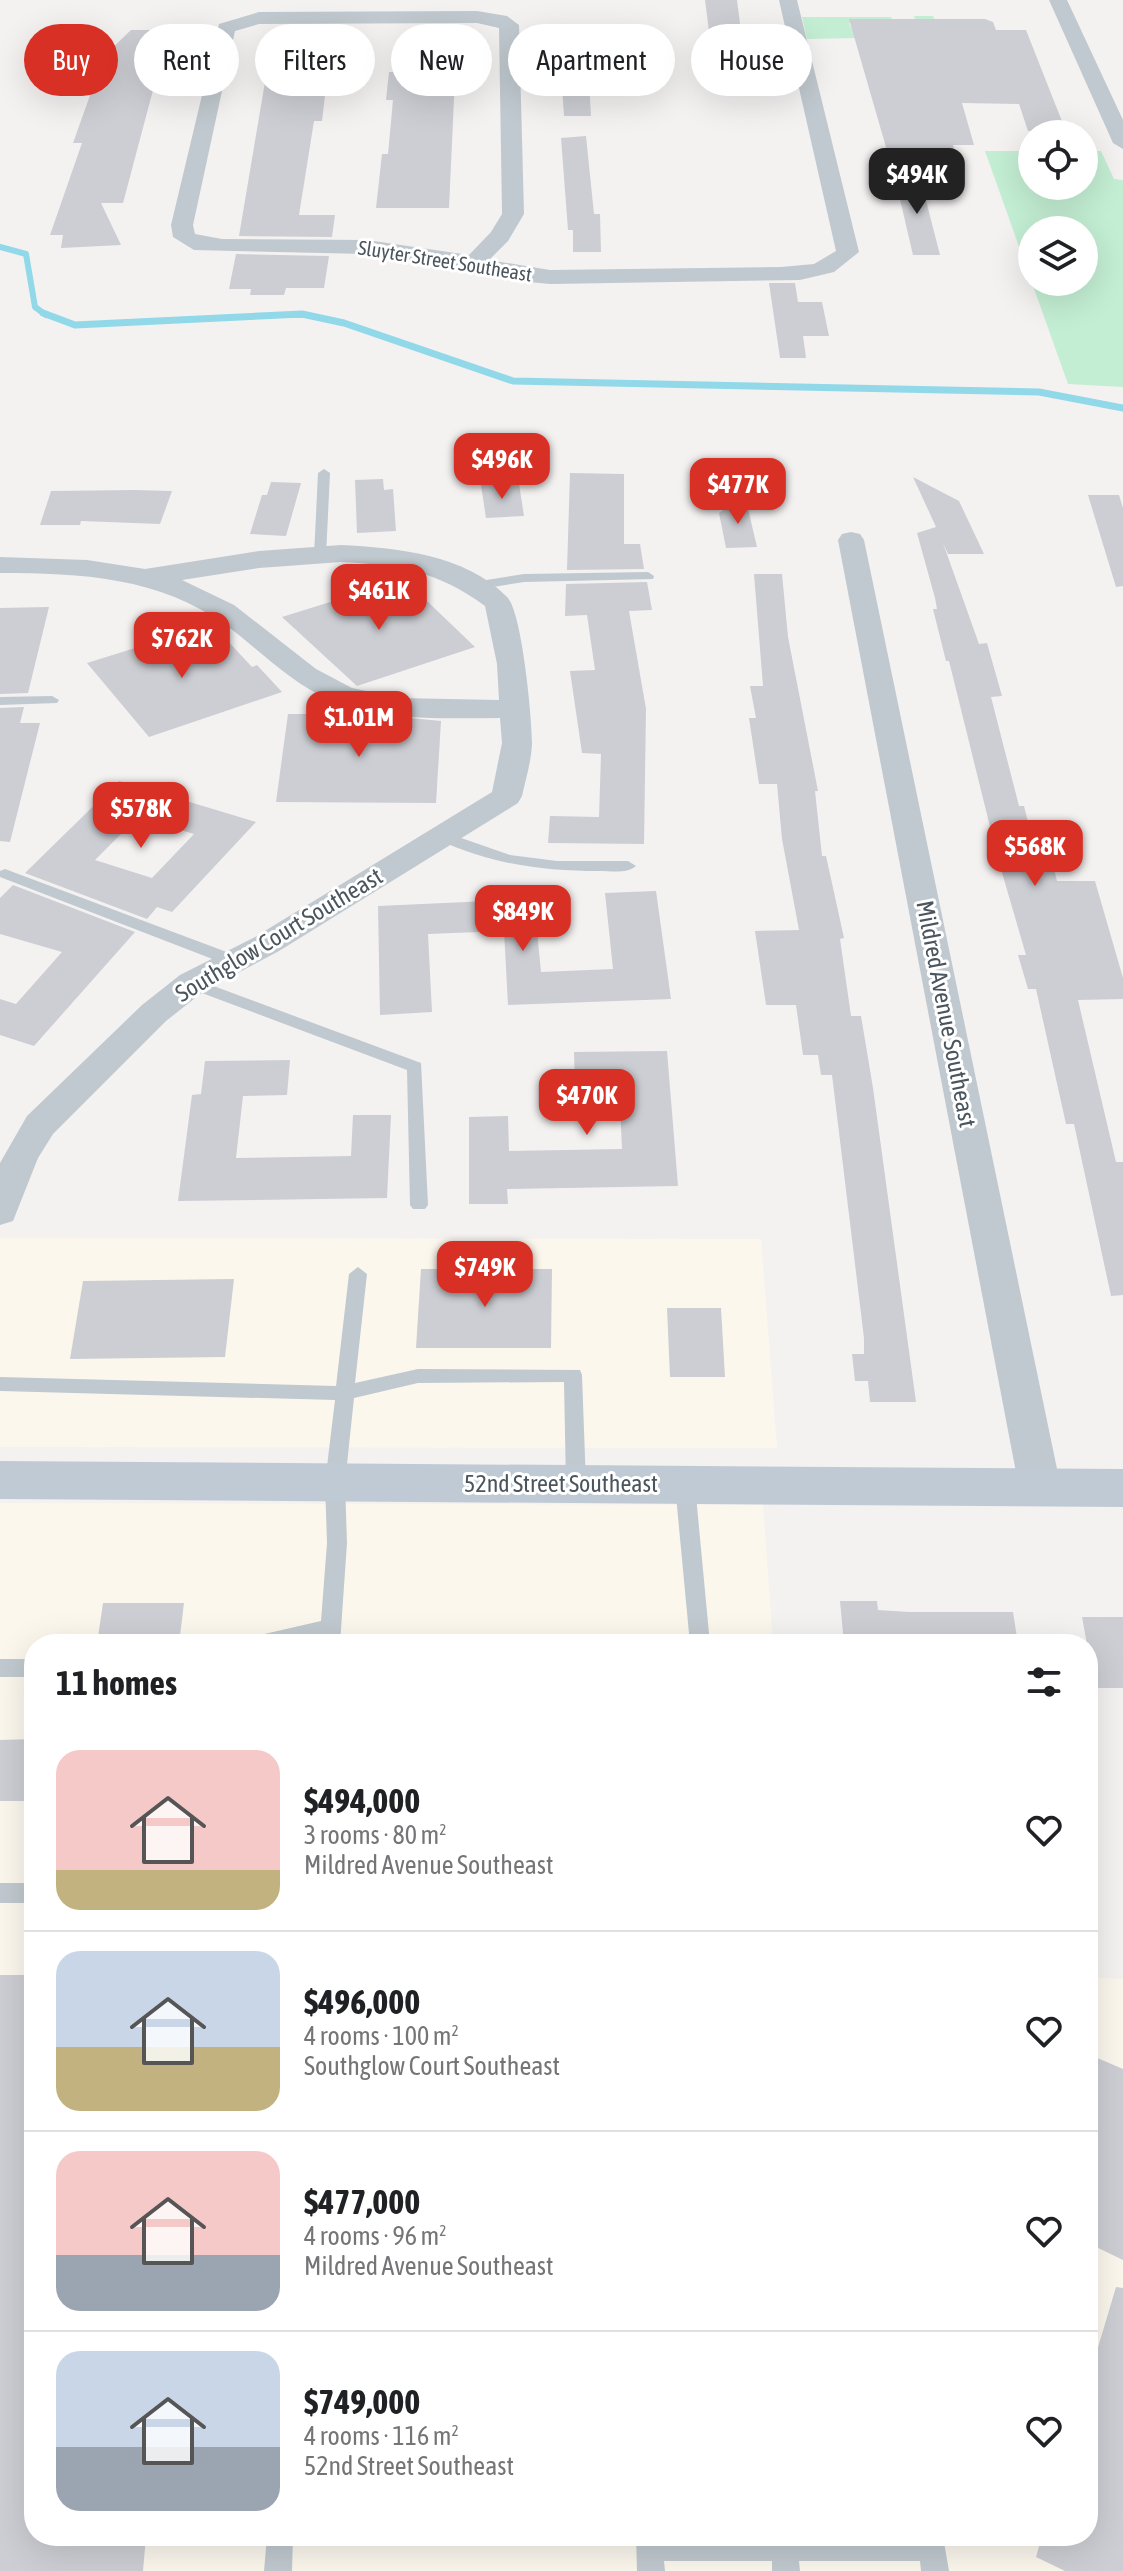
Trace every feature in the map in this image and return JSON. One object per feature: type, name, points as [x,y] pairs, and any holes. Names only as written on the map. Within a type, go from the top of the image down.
[{"type":"main road","name":"52nd Street Southeast","points":[[0,1480],[1123,1488]]},
{"type":"street","name":"Sluyter Street Southeast","points":[[342,8],[259,18],[226,28],[182,225],[184,237],[194,243],[367,247],[474,263],[508,273],[550,277],[781,274],[817,272],[835,266],[848,252],[788,0]]},
{"type":"street","points":[[1058,0],[1123,143]]},
{"type":"street","points":[[342,8],[477,17],[500,20],[509,25],[513,214],[500,236],[474,263]]},
{"type":"street","name":"Mildred Avenue Southeast","points":[[851,540],[1040,1488]]},
{"type":"street","name":"Southglow Court Southeast","points":[[1,1207],[20,1158],[55,1108],[154,1013],[192,983],[444,837],[507,796],[517,743],[511,664],[498,603],[460,576],[416,561],[356,555],[286,556],[140,578]]},
{"type":"street","points":[[0,565],[80,566],[195,593],[225,612],[316,682],[361,701],[433,709],[514,709]]},
{"type":"lane","points":[[320,556],[324,473]]},
{"type":"lane","points":[[474,586],[524,578],[648,576]]},
{"type":"lane","points":[[0,701],[52,700]]},
{"type":"lane","points":[[444,837],[471,852],[559,868],[628,866]]},
{"type":"lane","points":[[5,874],[234,961]]},
{"type":"lane","points":[[192,983],[415,1067],[419,1205]]},
{"type":"lane","points":[[330,1634],[337,1543],[335,1483],[358,1274]]},
{"type":"lane","points":[[0,1384],[345,1393],[418,1376],[573,1375],[576,1485]]},
{"type":"lane","points":[[685,1485],[699,1634]]},
{"type":"lane","points":[[0,1668],[24,1668]]},
{"type":"lane","points":[[0,1893],[24,1893]]},
{"type":"lane","points":[[278,2571],[279,2546]]},
{"type":"lane","points":[[650,2552],[932,2551]]},
{"type":"shaded area","points":[[0,1238],[761,1239],[777,1448],[0,1447]]},
{"type":"shaded area","points":[[0,1503],[763,1505],[772,1634],[24,1634],[24,2546],[1098,2546],[1098,1978],[1123,1979],[1123,2571],[0,2571]]},
{"type":"green space","points":[[914,16],[933,16],[942,37],[875,22],[849,23],[856,38],[812,39],[812,24],[804,24],[802,17],[891,17],[895,26],[917,26]]},
{"type":"green space","points":[[985,151],[1018,151],[1018,200],[1098,200],[1098,151],[1101,151],[1114,179],[1123,180],[1123,387],[1068,384],[1037,296],[1098,296],[1098,216],[1018,216],[1018,244]]},
{"type":"building","points":[[705,0],[737,0],[740,24],[708,24]]},
{"type":"building","points":[[849,19],[985,19],[993,22],[996,30],[1026,30],[1061,120],[1024,120],[1019,104],[962,103],[974,145],[953,145],[959,168],[892,168]]},
{"type":"building","points":[[134,30],[134,96],[151,96],[123,203],[101,203],[121,245],[61,248],[63,235],[50,235],[82,143],[73,143],[90,96],[118,96],[118,43]]},
{"type":"building","points":[[389,72],[391,96],[454,96],[449,208],[376,208],[382,154],[388,154],[393,100],[386,100]]},
{"type":"building","points":[[263,96],[325,96],[322,121],[314,121],[299,215],[335,215],[332,237],[239,236]]},
{"type":"building","points":[[563,96],[590,96],[591,116],[564,116]]},
{"type":"building","points":[[586,136],[594,214],[600,214],[601,252],[573,252],[573,230],[568,230],[561,138]]},
{"type":"building","points":[[919,173],[940,255],[913,255],[895,178]]},
{"type":"building","points":[[236,254],[329,256],[324,288],[286,288],[284,295],[250,295],[251,289],[229,289]]},
{"type":"building","points":[[769,283],[795,283],[798,302],[822,302],[829,336],[803,336],[806,358],[780,358]]},
{"type":"building","points":[[570,473],[624,474],[624,544],[640,544],[644,569],[567,570]]},
{"type":"building","points":[[913,477],[959,501],[984,554],[948,554],[943,543],[979,644],[987,643],[1002,696],[991,697],[1019,806],[1024,806],[1039,866],[1053,865],[1057,881],[1095,881],[1123,978],[1123,999],[1078,1000],[1116,1162],[1123,1162],[1123,1295],[1111,1296],[1074,1124],[1066,1124],[1036,989],[1028,989],[1018,955],[1026,955],[998,859],[949,661],[946,661],[933,609],[937,609],[935,598],[917,533],[936,527]]},
{"type":"building","points":[[383,479],[384,490],[393,489],[396,531],[357,533],[355,480]]},
{"type":"building","points":[[271,482],[301,483],[286,536],[250,534],[262,495],[267,495]]},
{"type":"building","points":[[519,484],[524,516],[486,518],[481,485]]},
{"type":"building","points":[[51,491],[172,491],[160,524],[81,521],[80,525],[40,525]]},
{"type":"building","points":[[1088,495],[1119,495],[1123,508],[1123,586],[1116,587]]},
{"type":"building","points":[[745,496],[757,547],[726,548],[719,513]]},
{"type":"building","points":[[754,574],[782,574],[788,637],[818,791],[815,791],[822,856],[826,856],[844,938],[840,939],[851,1016],[861,1016],[873,1088],[916,1402],[870,1402],[868,1381],[855,1381],[852,1354],[864,1354],[864,1338],[832,1075],[821,1075],[818,1055],[803,1055],[796,1005],[766,1005],[755,931],[799,930],[782,839],[777,784],[759,784],[749,718],[756,718],[750,686],[763,686]]},
{"type":"building","points":[[404,579],[475,647],[357,686],[282,617]]},
{"type":"building","points":[[647,582],[652,610],[629,611],[646,709],[644,844],[548,843],[550,816],[599,817],[601,754],[582,753],[570,671],[595,670],[587,615],[565,616],[566,584]]},
{"type":"building","points":[[49,607],[28,693],[0,694],[0,608]]},
{"type":"building","points":[[212,624],[252,667],[257,665],[282,692],[149,737],[87,663]]},
{"type":"building","points":[[24,707],[20,723],[40,723],[10,842],[0,841],[0,708]]},
{"type":"building","points":[[288,714],[369,714],[441,721],[436,803],[276,802]]},
{"type":"building","points":[[119,781],[256,822],[172,912],[157,907],[147,919],[25,873]],"holes":[[[138,817],[194,834],[152,878],[95,860]]]},
{"type":"building","points":[[13,885],[135,932],[34,1046],[0,1035],[0,999],[16,1004],[62,952],[0,934],[0,898]]},
{"type":"building","points":[[656,891],[671,999],[508,1005],[504,931],[428,934],[432,1012],[380,1015],[378,906],[534,899],[541,972],[613,969],[605,893]]},
{"type":"building","points":[[667,1051],[678,1186],[507,1189],[508,1204],[469,1204],[469,1117],[508,1116],[509,1151],[622,1149],[619,1083],[575,1084],[574,1052]]},
{"type":"building","points":[[290,1060],[287,1095],[243,1096],[236,1158],[351,1156],[353,1115],[391,1115],[387,1198],[178,1201],[192,1095],[201,1094],[205,1061]]},
{"type":"building","points":[[421,1269],[552,1269],[551,1348],[416,1348]]},
{"type":"building","points":[[234,1279],[225,1357],[70,1359],[83,1281]]},
{"type":"building","points":[[667,1308],[721,1308],[725,1377],[670,1377]]},
{"type":"building","points":[[840,1601],[877,1601],[878,1610],[909,1612],[1013,1612],[1016,1634],[843,1634]]},
{"type":"building","points":[[103,1603],[184,1603],[180,1634],[98,1634]]},
{"type":"building","points":[[1082,1617],[1123,1617],[1123,1688],[1098,1688],[1098,1634],[1085,1634]]},
{"type":"building","points":[[24,1739],[24,1801],[0,1801],[0,1740]]},
{"type":"building","points":[[0,1975],[24,1975],[24,2546],[145,2546],[143,2571],[0,2571]]},
{"type":"building","points":[[1098,2058],[1123,2069],[1123,2260],[1098,2248]]},
{"type":"building","points":[[1116,2287],[1123,2288],[1123,2571],[1065,2571],[1036,2557],[1039,2546],[1098,2546],[1098,2347]]},
{"type":"waterway","points":[[0,247],[26,254],[35,307],[44,313]]},
{"type":"waterway","points":[[44,313],[75,325],[302,314],[344,323],[513,381],[1039,392],[1123,408]]},
{"type":"waterway","points":[[289,315],[305,315]]}]
